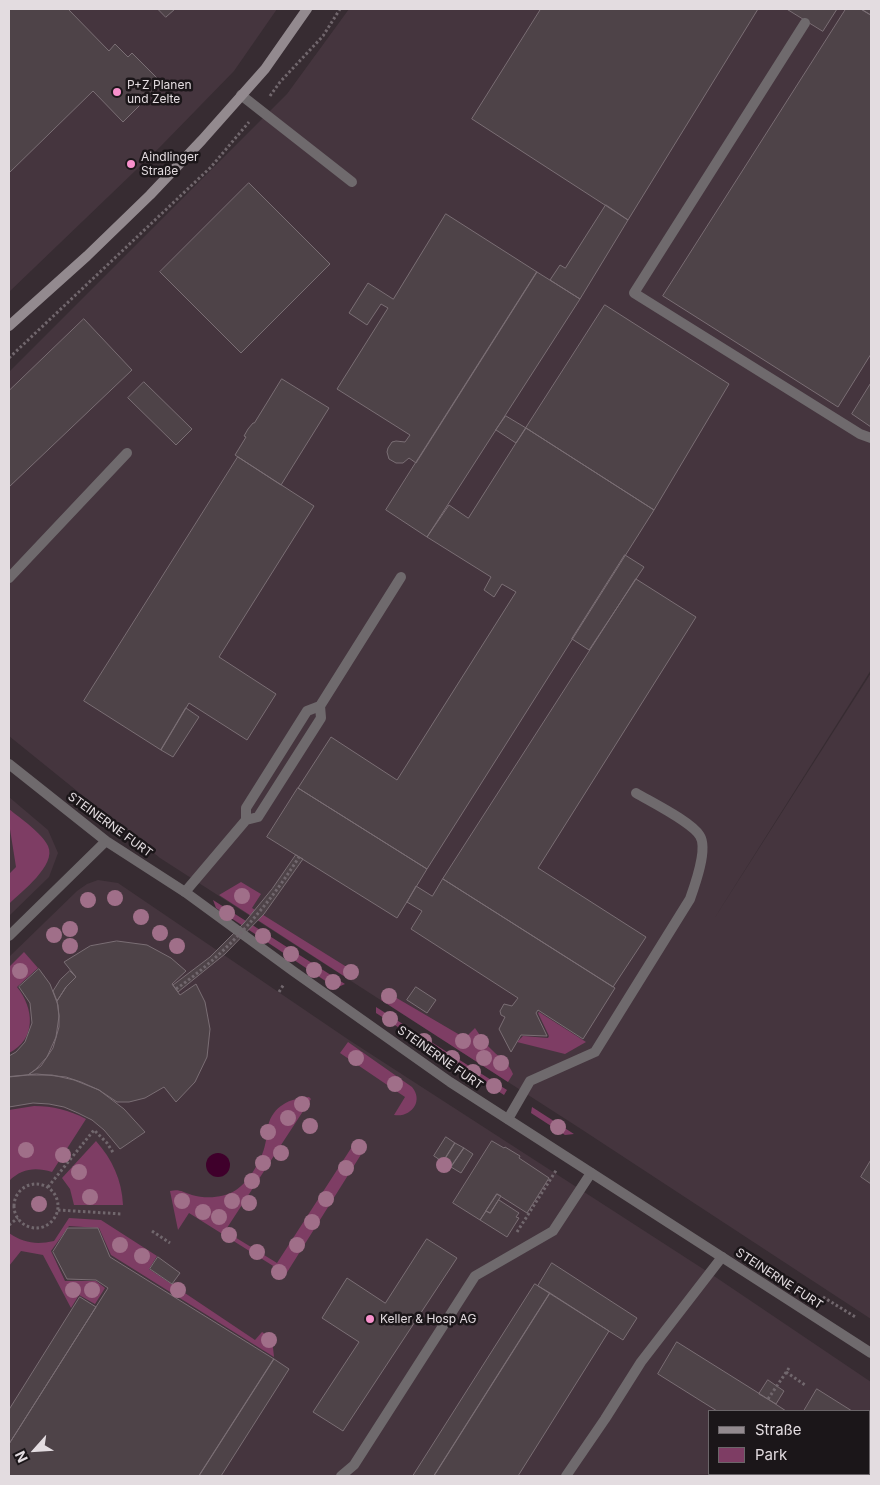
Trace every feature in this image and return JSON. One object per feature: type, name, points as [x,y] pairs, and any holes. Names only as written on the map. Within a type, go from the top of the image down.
[{"type":"main road","points":[[9,326],[87,256],[150,195],[265,68],[307,9]]},
{"type":"street","points":[[805,23],[634,293],[860,434],[871,438]]},
{"type":"street","points":[[241,95],[352,182]]},
{"type":"street","points":[[9,578],[127,453]]},
{"type":"street","points":[[246,820],[246,808],[307,711],[320,706],[401,577]]},
{"type":"street","points":[[185,892],[246,820],[258,817],[321,718],[320,706]]},
{"type":"street","name":"STEINERNE FURT","points":[[9,764],[106,841],[185,892],[293,972],[450,1082],[871,1353]]},
{"type":"street","points":[[508,1119],[530,1081],[595,1052],[690,899],[702,856],[703,846],[700,836],[689,825],[636,793]]},
{"type":"street","points":[[9,936],[106,841]]},
{"type":"street","points":[[340,1476],[354,1465],[475,1276],[553,1232],[590,1173]]},
{"type":"street","points":[[566,1476],[641,1362],[722,1257]]},
{"type":"path","points":[[176,989],[211,962],[237,937],[281,884],[299,857]]},
{"type":"path","points":[[48,1187],[94,1130],[114,1154]]},
{"type":"path","points":[[513,1238],[565,1156]]},
{"type":"path","points":[[35,1184],[48,1187],[56,1197],[58,1210],[52,1221],[41,1228],[28,1226],[18,1218],[15,1212],[15,1199],[23,1188],[35,1184]]},
{"type":"path","points":[[58,1210],[122,1214]]},
{"type":"path","points":[[9,1224],[18,1218]]},
{"type":"path","points":[[152,1231],[170,1243]]},
{"type":"path","points":[[823,1297],[857,1318]]},
{"type":"path","points":[[768,1399],[789,1368]]},
{"type":"path","points":[[786,1372],[805,1385]]},
{"type":"shaded area","points":[[9,9],[277,9],[234,71],[160,147],[9,292]]},
{"type":"shaded area","points":[[349,9],[871,9],[871,670],[712,922],[871,673],[871,1319],[581,1129],[160,858],[9,736],[9,372],[287,94]]},
{"type":"shaded area","points":[[9,797],[48,830],[58,853],[49,877],[9,916]]},
{"type":"shaded area","points":[[98,880],[118,883],[349,1040],[711,1274],[871,1382],[871,1476],[9,1476],[9,957],[77,891],[87,884]]},
{"type":"shaded area","points":[[218,1153],[227,1156],[230,1165],[227,1174],[218,1177],[209,1174],[206,1165],[209,1156]]},
{"type":"green space","points":[[9,809],[41,836],[48,846],[49,853],[43,870],[9,904],[9,874],[16,867],[9,823]]},
{"type":"green space","points":[[241,882],[261,894],[252,908],[358,974],[350,980],[219,895]]},
{"type":"green space","points":[[213,900],[345,984],[336,988],[216,908]]},
{"type":"green space","points":[[24,952],[38,968],[17,987],[27,1004],[30,1023],[24,1040],[9,1053],[9,967]]},
{"type":"green space","points":[[383,990],[465,1038],[475,1028],[487,1045],[511,1070],[513,1074],[508,1082],[381,1000]]},
{"type":"green space","points":[[376,1007],[507,1090],[504,1095],[376,1013]]},
{"type":"green space","points":[[539,1012],[586,1042],[565,1054],[517,1042],[523,1036],[548,1038],[549,1036]]},
{"type":"green space","points":[[348,1042],[412,1087],[417,1098],[414,1107],[410,1111],[406,1114],[394,1115],[405,1097],[340,1053]]},
{"type":"green space","points":[[309,1097],[311,1099],[225,1231],[277,1263],[357,1139],[367,1145],[286,1274],[189,1213],[178,1230],[170,1191],[209,1197],[226,1195],[236,1190],[246,1182],[258,1163],[266,1143],[270,1119],[274,1113],[289,1101]]},
{"type":"green space","points":[[34,1106],[61,1109],[86,1119],[52,1172],[40,1169],[24,1171],[9,1181],[9,1110]]},
{"type":"green space","points":[[532,1107],[574,1134],[565,1135],[531,1113]]},
{"type":"green space","points":[[96,1141],[107,1155],[115,1170],[121,1187],[123,1205],[74,1205],[70,1189],[62,1178]]},
{"type":"green space","points":[[69,1218],[101,1220],[157,1256],[149,1269],[255,1340],[262,1332],[272,1338],[274,1357],[111,1255],[99,1228],[69,1226],[51,1251],[65,1281],[96,1281],[105,1288],[95,1304],[79,1295],[71,1308],[43,1255],[21,1251],[9,1266],[9,1233],[30,1242],[54,1241]]},
{"type":"building","points":[[9,9],[68,9],[109,51],[115,44],[128,57],[132,53],[162,83],[123,122],[93,91],[9,173]]},
{"type":"building","points":[[158,9],[175,9],[166,17]]},
{"type":"building","points":[[541,9],[758,9],[628,220],[472,119]]},
{"type":"building","points":[[787,9],[837,9],[823,31]]},
{"type":"building","points":[[846,9],[861,9],[871,15],[871,354],[838,407],[663,296]]},
{"type":"building","points":[[861,9],[871,9],[871,15]]},
{"type":"building","points":[[249,183],[330,264],[241,353],[160,272]]},
{"type":"building","points":[[606,205],[628,220],[580,299],[550,280],[560,265],[565,268]]},
{"type":"building","points":[[446,214],[537,272],[416,463],[409,458],[403,463],[396,463],[389,459],[388,448],[392,442],[405,442],[410,435],[337,389],[388,308],[381,304],[367,325],[349,313],[368,283],[393,299]]},
{"type":"building","points":[[537,272],[580,299],[427,537],[386,510]]},
{"type":"building","points":[[605,305],[729,384],[654,510],[526,428]]},
{"type":"building","points":[[84,319],[132,370],[9,487],[9,391]]},
{"type":"building","points":[[282,379],[329,408],[281,485],[235,455],[246,437],[244,436],[248,429],[254,423]]},
{"type":"building","points":[[144,382],[192,429],[176,445],[128,398]]},
{"type":"building","points":[[871,383],[871,427],[852,414]]},
{"type":"building","points":[[506,416],[526,428],[516,443],[496,430]]},
{"type":"building","points":[[526,428],[654,510],[427,869],[298,788],[331,737],[397,780],[516,592],[502,584],[494,597],[484,590],[491,577],[427,537],[449,505],[468,518]]},
{"type":"building","points":[[238,457],[314,506],[219,657],[276,694],[247,740],[189,703],[161,750],[84,701]]},
{"type":"building","points":[[625,555],[644,567],[589,650],[572,639]]},
{"type":"building","points":[[636,579],[696,617],[538,868],[646,937],[613,987],[443,879]]},
{"type":"building","points":[[186,708],[199,717],[173,757],[161,750]]},
{"type":"building","points":[[298,788],[427,869],[397,918],[267,837]]},
{"type":"building","points":[[296,855],[303,859],[264,914],[225,954],[178,992],[173,985],[210,957],[244,923],[272,889]]},
{"type":"building","points":[[443,879],[615,988],[583,1039],[538,1010],[536,1013],[547,1036],[521,1035],[511,1052],[499,1029],[505,1017],[501,1015],[500,1011],[504,1004],[512,1006],[518,998],[411,929],[422,911],[407,902],[416,886],[432,896]]},
{"type":"building","points":[[117,941],[147,945],[171,958],[186,971],[172,984],[180,995],[196,984],[205,1002],[210,1029],[207,1057],[195,1082],[176,1102],[164,1087],[145,1098],[129,1102],[117,1102],[99,1090],[74,1080],[52,1075],[28,1075],[41,1066],[53,1048],[59,1027],[57,1001],[66,987],[76,977],[64,962],[90,946]]},
{"type":"building","points":[[39,969],[50,984],[58,1005],[59,1016],[56,1037],[47,1057],[36,1069],[28,1075],[9,1077],[9,1056],[16,1052],[25,1042],[32,1023],[30,1003],[19,987]]},
{"type":"building","points":[[70,971],[76,977],[66,987],[57,1001],[53,991],[60,980]]},
{"type":"building","points":[[416,987],[436,1000],[427,1013],[407,1000]]},
{"type":"building","points":[[37,1074],[66,1077],[99,1090],[124,1109],[145,1132],[120,1149],[104,1130],[92,1120],[64,1107],[33,1103],[9,1107],[9,1077]]},
{"type":"building","points":[[446,1137],[455,1143],[443,1162],[434,1156]]},
{"type":"building","points":[[492,1141],[520,1156],[519,1158],[549,1178],[527,1213],[497,1194],[480,1220],[453,1203]]},
{"type":"building","points":[[455,1143],[464,1148],[451,1167],[443,1162]]},
{"type":"building","points":[[464,1148],[473,1154],[461,1173],[451,1167]]},
{"type":"building","points":[[871,1160],[871,1184],[861,1177]]},
{"type":"building","points":[[497,1194],[501,1196],[490,1213],[486,1211]]},
{"type":"building","points":[[499,1200],[519,1213],[516,1217],[519,1218],[507,1237],[480,1220],[486,1211],[490,1213]]},
{"type":"building","points":[[68,1228],[98,1228],[110,1257],[274,1359],[199,1476],[9,1476],[9,1444],[108,1288],[96,1280],[67,1279],[53,1252]]},
{"type":"building","points":[[427,1239],[457,1258],[343,1431],[313,1412],[359,1342],[322,1318],[347,1278],[385,1303]]},
{"type":"building","points":[[158,1257],[180,1273],[172,1284],[150,1269]]},
{"type":"building","points":[[552,1263],[637,1318],[623,1340],[538,1286]]},
{"type":"building","points":[[535,1284],[550,1293],[434,1476],[413,1476]]},
{"type":"building","points":[[550,1293],[609,1331],[518,1476],[434,1476]]},
{"type":"building","points":[[80,1297],[96,1307],[9,1444],[9,1410]]},
{"type":"building","points":[[677,1342],[784,1410],[715,1410],[658,1374]]},
{"type":"building","points":[[274,1359],[289,1369],[221,1476],[199,1476]]},
{"type":"building","points":[[768,1380],[784,1391],[776,1404],[759,1394]]},
{"type":"building","points":[[817,1389],[850,1410],[805,1410]]},
{"type":"building","points":[[870,1423],[871,1476],[818,1475],[870,1475]]},
{"type":"place","name":"P+Z Planen und Zelte","points":[[117,92]]},
{"type":"place","name":"Aindlinger Straße","points":[[131,164]]},
{"type":"place","name":"Keller & Hosp AG","points":[[370,1319]]}]
